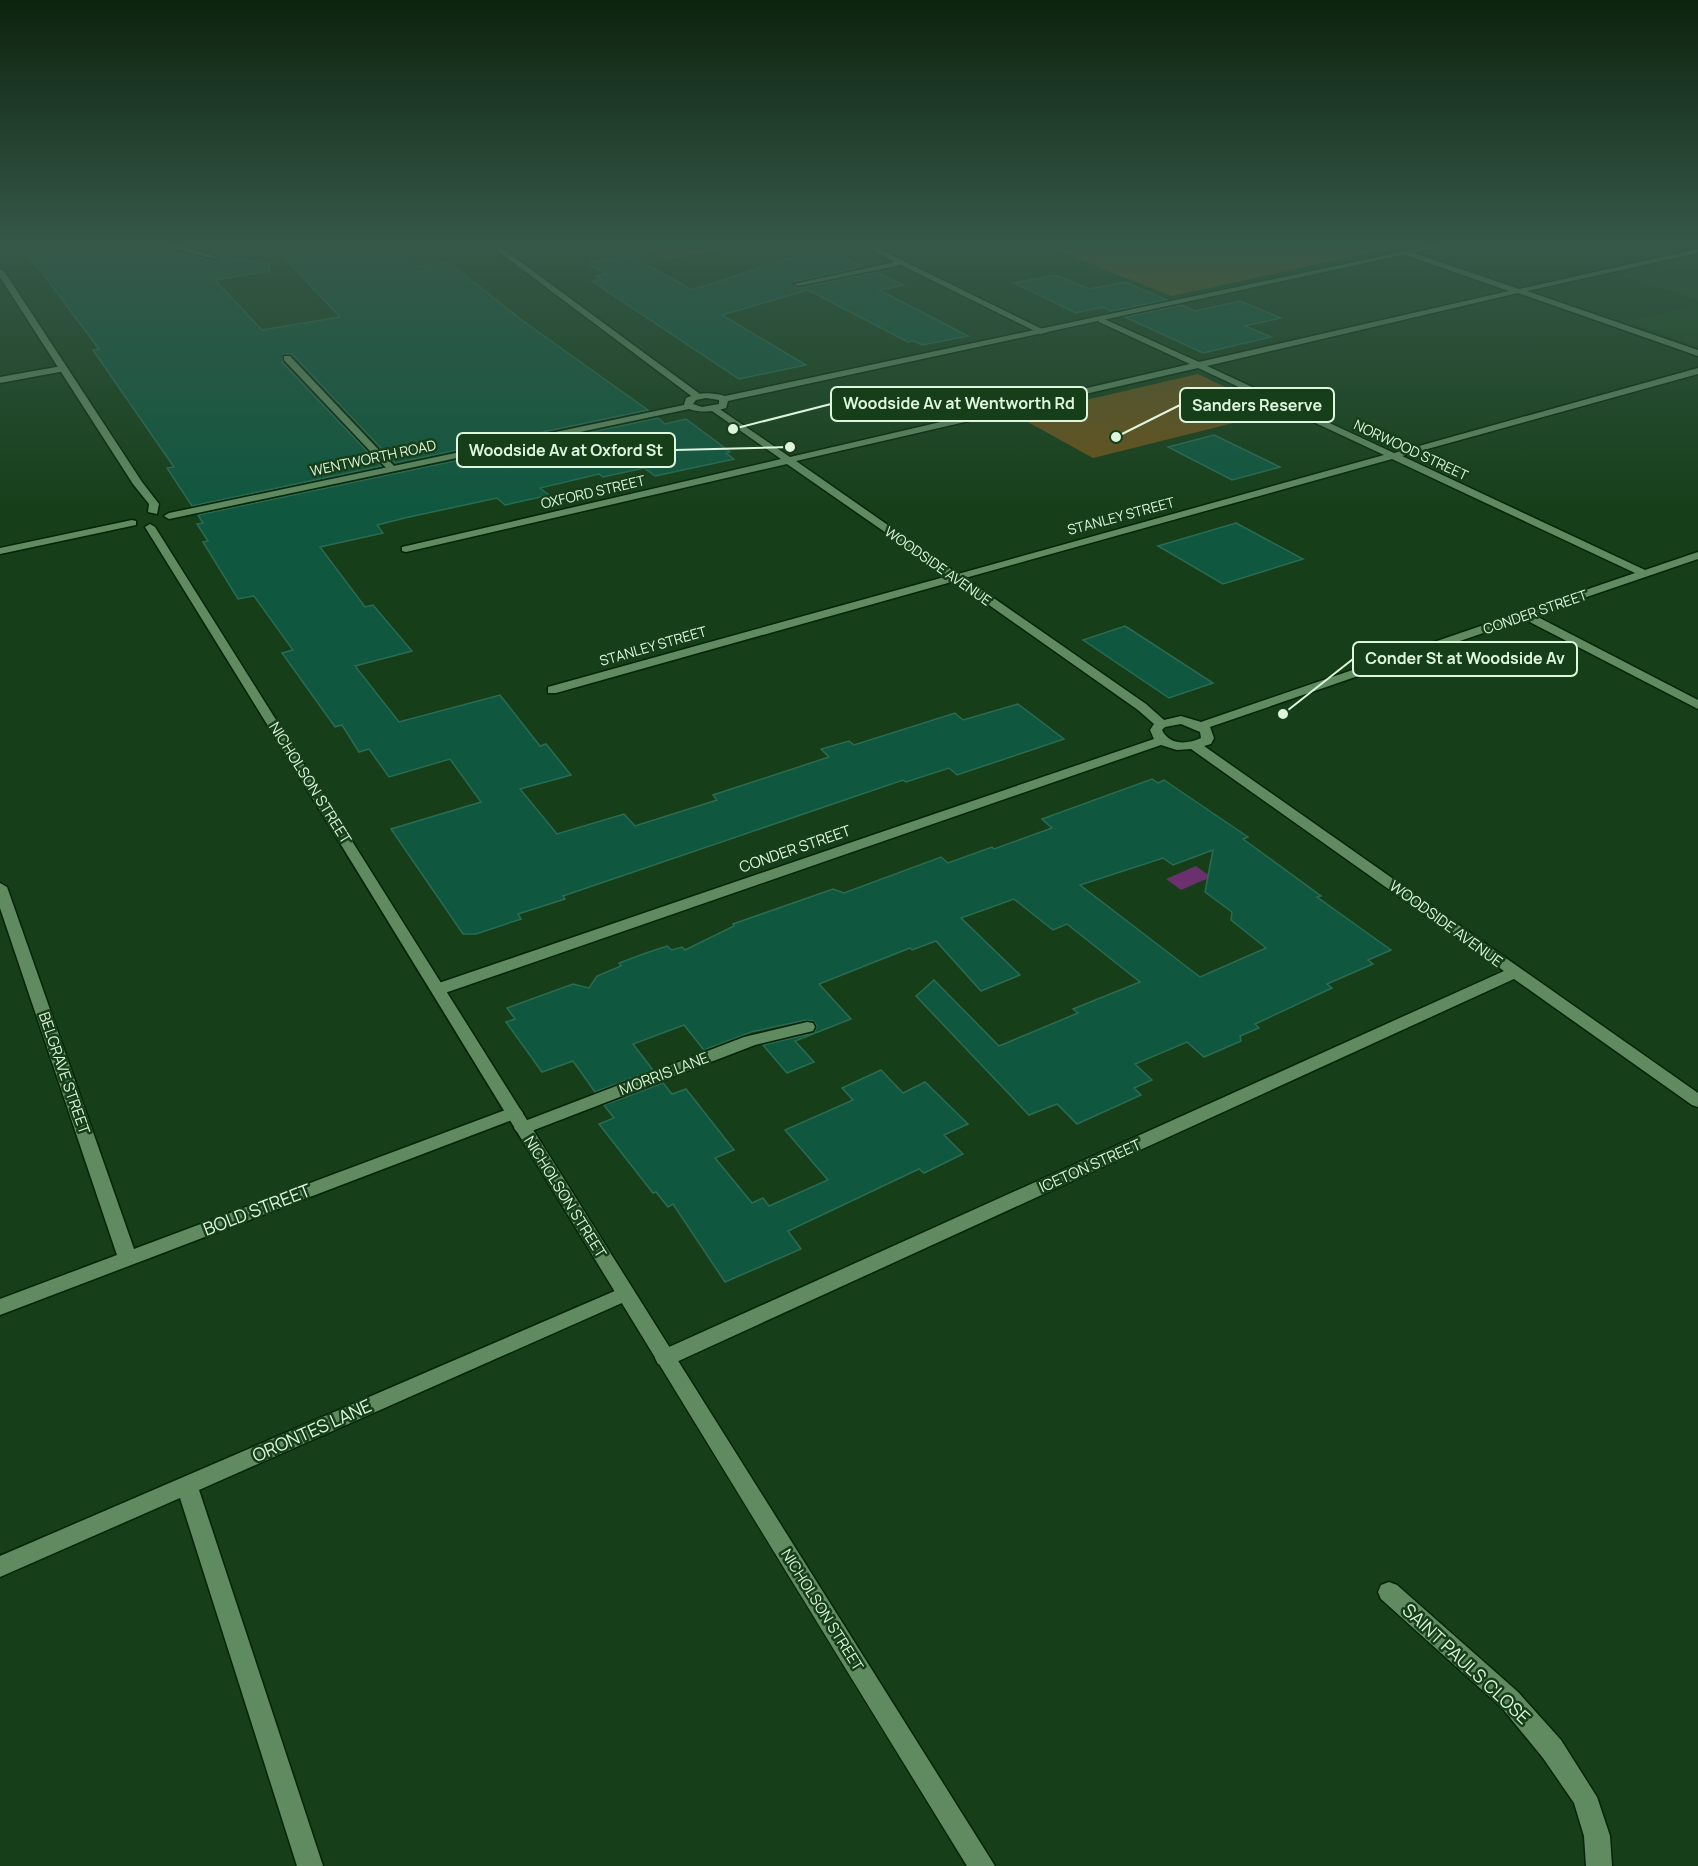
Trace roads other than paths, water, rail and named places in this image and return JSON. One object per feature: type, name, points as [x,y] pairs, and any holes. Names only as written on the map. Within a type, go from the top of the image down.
[{"type":"street","points":[[39,333],[138,484],[154,504],[153,512]]},
{"type":"street","points":[[612,333],[697,396]]},
{"type":"street","points":[[690,406],[687,402],[697,396],[710,395],[724,399],[1039,333]]},
{"type":"street","name":"NORWOOD STREET","points":[[1130,333],[1644,573]]},
{"type":"street","name":"OXFORD STREET","points":[[406,549],[1335,333]]},
{"type":"street","points":[[1640,333],[1698,353]]},
{"type":"street","points":[[287,358],[392,469]]},
{"type":"street","points":[[0,380],[62,369]]},
{"type":"street","name":"STANLEY STREET","points":[[552,690],[1698,371]]},
{"type":"street","points":[[715,409],[723,406],[724,399]]},
{"type":"street","name":"WENTWORTH ROAD","points":[[169,516],[690,406],[698,409],[715,409]]},
{"type":"street","name":"WOODSIDE AVENUE","points":[[715,409],[1142,707],[1161,724]]},
{"type":"street","points":[[0,551],[132,523],[150,527],[166,521],[169,516],[153,512],[135,517],[132,523]]},
{"type":"street","name":"NICHOLSON STREET","points":[[150,527],[439,990],[624,1294],[982,1866]]},
{"type":"street","name":"CONDER STREET","points":[[1161,724],[1181,720],[1202,726],[1698,555]]},
{"type":"street","points":[[1525,615],[1698,705]]},
{"type":"street","points":[[1161,724],[1156,733],[1162,740],[1177,746],[1195,746],[1206,741],[1208,738],[1206,730],[1202,726]]},
{"type":"street","name":"CONDER STREET","points":[[439,990],[1162,740]]},
{"type":"street","name":"WOODSIDE AVENUE","points":[[1195,746],[1698,1101]]},
{"type":"street","name":"BELGRAVE STREET","points":[[0,886],[128,1259]]},
{"type":"street","name":"ICETON STREET","points":[[665,1358],[1515,972]]},
{"type":"street","name":"MORRIS LANE","points":[[518,1121],[750,1041],[807,1027]]},
{"type":"street","name":"BOLD STREET","points":[[0,1307],[128,1259],[518,1121]]},
{"type":"street","name":"ORONTES LANE","points":[[0,1567],[624,1294]]},
{"type":"street","points":[[187,1486],[310,1866]]},
{"type":"street","name":"SAINT PAULS CLOSE","points":[[1389,1592],[1510,1700],[1552,1749],[1585,1797],[1597,1836],[1599,1866]]},
{"type":"place","name":"Woodside Av at Wentworth Rd","points":[[733,429]]},
{"type":"place","name":"Sanders Reserve","points":[[1116,437]]},
{"type":"place","name":"Woodside Av at Oxford St","points":[[790,447]]},
{"type":"place","name":"Conder St at Woodside Av","points":[[1283,714]]}]
